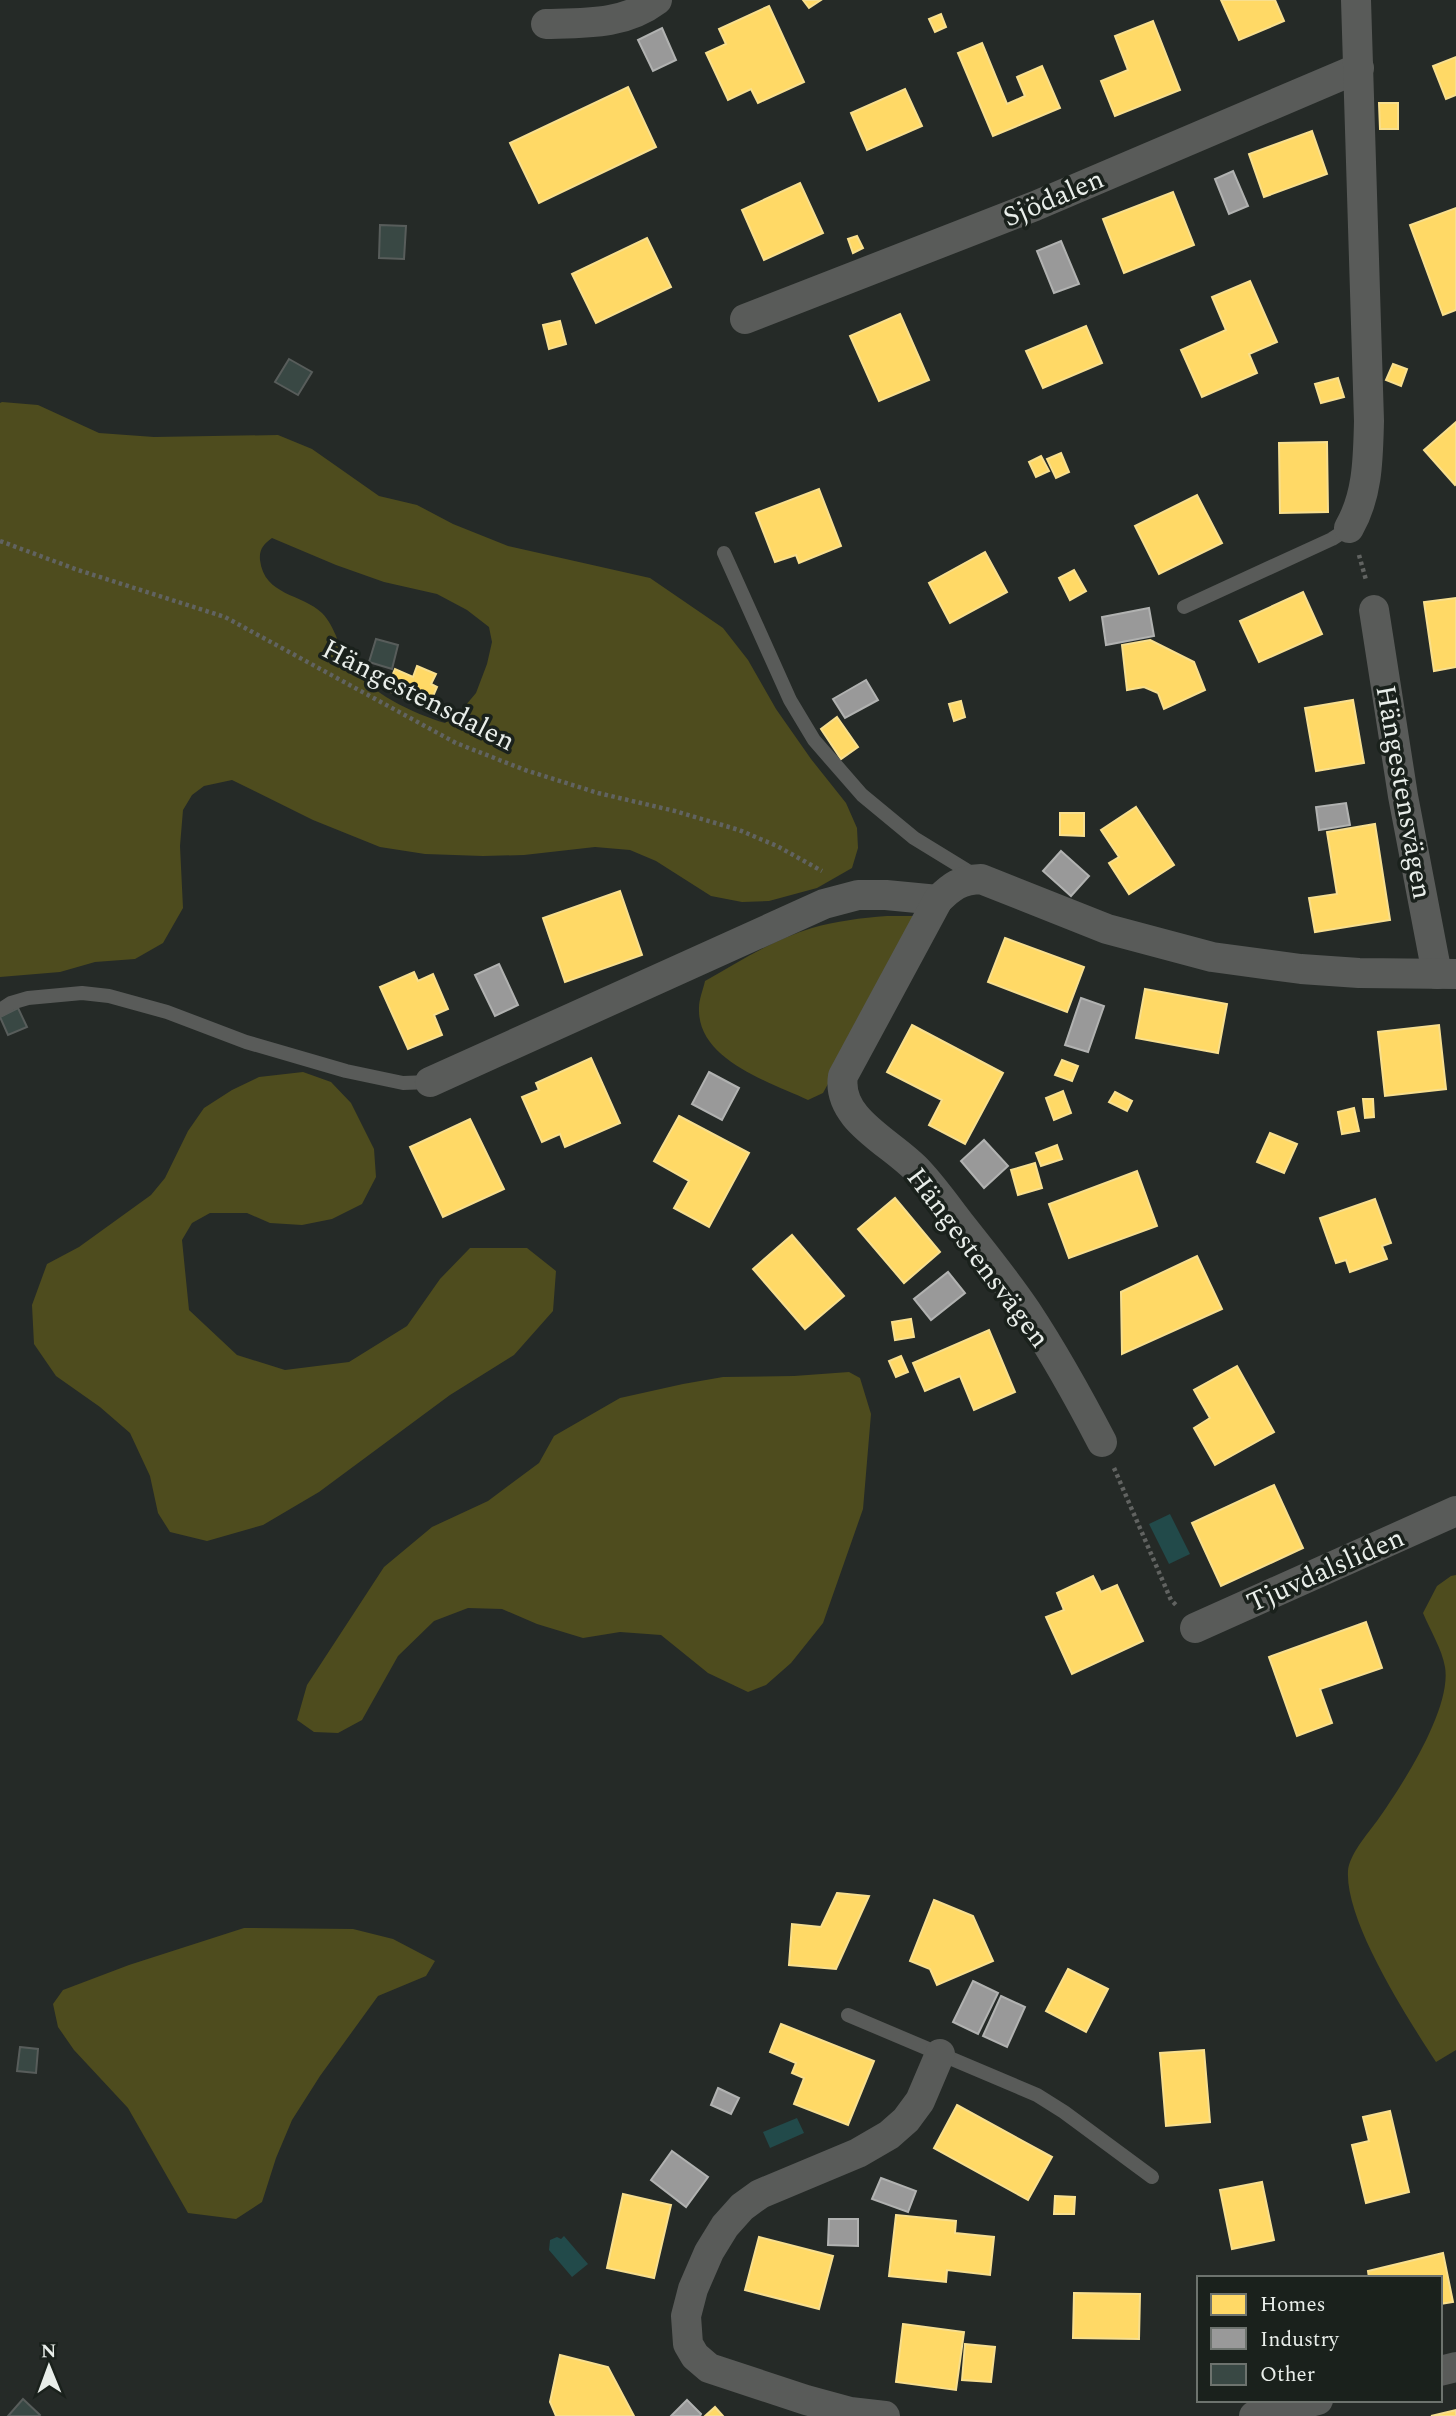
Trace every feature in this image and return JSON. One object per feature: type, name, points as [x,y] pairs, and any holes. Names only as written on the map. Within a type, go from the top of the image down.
[{"type":"street","points":[[546,24],[585,23],[633,16],[657,0]]},
{"type":"street","points":[[1349,528],[1356,516],[1365,486],[1369,421],[1356,0]]},
{"type":"street","name":"Sjödalen","points":[[745,319],[1035,206],[1359,68]]},
{"type":"street","name":"Hängestensvägen","points":[[1102,1442],[1078,1395],[1027,1311],[919,1172],[865,1126],[844,1100],[841,1088],[844,1076],[938,901],[953,885],[964,880],[981,879],[1107,929],[1212,957],[1301,970],[1447,974],[1403,796],[1374,610]]},
{"type":"street","points":[[430,1082],[824,904],[858,895],[938,901]]},
{"type":"street","name":"Tjuvdalsliden","points":[[1195,1628],[1456,1511]]},
{"type":"street","points":[[885,2416],[850,2412],[806,2400],[709,2368],[695,2356],[688,2344],[686,2316],[693,2289],[709,2252],[724,2226],[742,2207],[760,2194],[858,2153],[889,2135],[906,2120],[920,2101],[940,2054]]},
{"type":"street","points":[[1254,2416],[1310,2402]]},
{"type":"lane","points":[[1184,607],[1332,539],[1349,528]]},
{"type":"lane","points":[[724,553],[790,700],[814,740],[862,796],[914,838],[981,879]]},
{"type":"lane","points":[[0,1010],[10,1003],[28,998],[82,993],[109,996],[167,1012],[246,1042],[346,1071],[403,1083],[430,1082]]},
{"type":"lane","points":[[848,2015],[1037,2095],[1152,2177]]},
{"type":"path","points":[[1349,528],[1374,610]]},
{"type":"path","name":"Hängestensdalen","points":[[0,541],[78,570],[225,617],[456,743],[525,770],[598,793],[675,811],[739,830],[809,863],[858,895]]},
{"type":"path","points":[[1102,1442],[1171,1600],[1195,1628]]},
{"type":"shaded area","points":[[0,403],[38,405],[99,433],[154,437],[278,435],[312,449],[379,496],[417,505],[453,524],[508,546],[650,578],[723,628],[748,660],[776,709],[846,803],[857,828],[858,848],[852,868],[817,888],[769,901],[742,902],[711,896],[656,861],[630,850],[595,847],[524,855],[483,856],[425,854],[380,847],[313,820],[232,780],[204,786],[192,795],[183,810],[180,846],[183,908],[163,943],[135,959],[95,962],[60,972],[0,977]],"holes":[[[272,538],[384,582],[437,594],[467,610],[489,627],[492,642],[487,664],[476,693],[460,712],[445,723],[406,708],[368,684],[350,665],[331,625],[322,613],[276,588],[269,581],[263,572],[260,553]]]},
{"type":"shaded area","points":[[887,916],[920,916],[823,1093],[808,1100],[756,1077],[738,1067],[710,1042],[702,1026],[699,1008],[705,981],[757,951],[798,933],[839,922]]},
{"type":"shaded area","points":[[303,1072],[331,1082],[351,1103],[374,1149],[376,1177],[362,1204],[332,1219],[302,1225],[270,1223],[247,1213],[210,1213],[192,1223],[182,1240],[189,1310],[237,1355],[285,1370],[349,1362],[407,1326],[440,1279],[470,1248],[527,1248],[556,1271],[553,1311],[514,1355],[450,1395],[319,1492],[263,1525],[207,1541],[170,1532],[158,1513],[150,1476],[130,1433],[100,1407],[56,1376],[34,1344],[32,1305],[47,1264],[79,1247],[151,1195],[165,1178],[188,1131],[204,1108],[259,1077]]},
{"type":"shaded area","points":[[849,1372],[860,1378],[871,1414],[863,1509],[823,1623],[791,1663],[766,1685],[748,1692],[708,1673],[661,1635],[620,1632],[583,1638],[537,1624],[502,1609],[468,1608],[434,1621],[398,1656],[362,1720],[338,1733],[314,1732],[297,1720],[307,1685],[384,1567],[432,1527],[488,1501],[539,1463],[554,1436],[620,1398],[683,1384],[723,1377]]},
{"type":"shaded area","points":[[1456,1575],[1456,2050],[1436,2062],[1395,1996],[1367,1943],[1350,1892],[1348,1871],[1355,1851],[1387,1806],[1423,1747],[1441,1704],[1445,1667],[1439,1646],[1423,1613],[1437,1586]]},
{"type":"shaded area","points":[[244,1928],[353,1929],[393,1939],[435,1961],[426,1976],[378,1996],[292,2120],[262,2202],[236,2219],[188,2213],[128,2108],[74,2050],[58,2027],[53,2004],[63,1990],[129,1965]]},
{"type":"water","points":[[1170,1514],[1190,1554],[1169,1564],[1149,1524]]},
{"type":"water","points":[[797,2118],[804,2133],[770,2148],[763,2132]]},
{"type":"water","points":[[564,2236],[588,2264],[572,2277],[549,2250],[550,2240]]},
{"type":"building: Homes","points":[[803,0],[821,0],[809,8]]},
{"type":"building: Homes","points":[[1221,0],[1275,0],[1284,21],[1239,40]]},
{"type":"building: Homes","points":[[769,6],[804,82],[758,103],[751,89],[728,100],[706,53],[726,44],[719,29]]},
{"type":"building: Homes","points":[[941,14],[946,27],[935,32],[929,19]]},
{"type":"building: Homes","points":[[1153,21],[1180,90],[1115,116],[1101,81],[1128,70],[1115,36]]},
{"type":"building: Homes","points":[[982,43],[1007,104],[1025,96],[1017,77],[1042,66],[1060,108],[993,136],[958,53]]},
{"type":"building: Homes","points":[[1456,57],[1456,95],[1446,99],[1433,66]]},
{"type":"building: Homes","points":[[628,87],[656,147],[539,203],[510,143]]},
{"type":"building: Homes","points":[[905,89],[922,126],[867,150],[851,113]]},
{"type":"building: Homes","points":[[1379,103],[1398,103],[1398,129],[1380,129]]},
{"type":"building: Homes","points":[[1312,131],[1327,174],[1264,197],[1249,154]]},
{"type":"building: Homes","points":[[800,183],[823,233],[764,260],[742,210]]},
{"type":"building: Homes","points":[[1173,192],[1194,245],[1124,273],[1103,219]]},
{"type":"building: Homes","points":[[1456,208],[1456,310],[1443,315],[1410,225]]},
{"type":"building: Homes","points":[[857,236],[863,248],[853,253],[848,239]]},
{"type":"building: Homes","points":[[647,238],[671,287],[596,323],[572,274]]},
{"type":"building: Homes","points":[[1250,281],[1277,342],[1249,354],[1257,373],[1202,397],[1181,350],[1226,330],[1212,297]]},
{"type":"building: Homes","points":[[900,314],[929,380],[879,401],[850,336]]},
{"type":"building: Homes","points":[[560,321],[566,344],[549,349],[543,325]]},
{"type":"building: Homes","points":[[1086,326],[1102,363],[1043,388],[1026,351]]},
{"type":"building: Homes","points":[[1393,364],[1407,369],[1401,386],[1386,380]]},
{"type":"building: Homes","points":[[1338,378],[1344,397],[1321,403],[1315,384]]},
{"type":"building: Homes","points":[[1456,422],[1456,484],[1455,485],[1424,450]]},
{"type":"building: Homes","points":[[1327,442],[1328,512],[1280,513],[1279,443]]},
{"type":"building: Homes","points":[[1061,453],[1069,472],[1056,478],[1047,459]]},
{"type":"building: Homes","points":[[1041,456],[1049,471],[1036,477],[1029,462]]},
{"type":"building: Homes","points":[[819,489],[841,546],[799,563],[796,555],[775,562],[756,513]]},
{"type":"building: Homes","points":[[1197,495],[1222,543],[1159,574],[1135,526]]},
{"type":"building: Homes","points":[[985,552],[1007,592],[950,623],[929,583]]},
{"type":"building: Homes","points":[[1074,570],[1086,591],[1070,600],[1059,578]]},
{"type":"building: Homes","points":[[1303,592],[1322,634],[1259,662],[1240,621]]},
{"type":"building: Homes","points":[[1456,598],[1456,667],[1434,671],[1424,602]]},
{"type":"building: Homes","points":[[1150,640],[1194,662],[1205,690],[1164,709],[1158,693],[1144,687],[1127,690],[1122,645]]},
{"type":"building: Homes","points":[[417,666],[436,674],[431,684],[437,687],[428,708],[386,690],[395,669],[413,677]]},
{"type":"building: Homes","points":[[1353,700],[1364,763],[1316,771],[1305,708]]},
{"type":"building: Homes","points":[[961,701],[965,717],[954,721],[949,704]]},
{"type":"building: Homes","points":[[837,717],[858,747],[841,759],[821,729]]},
{"type":"building: Homes","points":[[1136,807],[1174,865],[1129,894],[1109,863],[1119,857],[1101,830]]},
{"type":"building: Homes","points":[[1060,813],[1084,813],[1084,836],[1060,835]]},
{"type":"building: Homes","points":[[1375,824],[1390,920],[1315,932],[1309,898],[1337,894],[1327,832]]},
{"type":"building: Homes","points":[[620,891],[642,955],[565,982],[543,918]]},
{"type":"building: Homes","points":[[1005,938],[1084,967],[1067,1012],[988,982]]},
{"type":"building: Homes","points":[[414,972],[418,981],[433,974],[448,1009],[434,1015],[442,1035],[408,1049],[380,987]]},
{"type":"building: Homes","points":[[1145,989],[1227,1004],[1218,1053],[1136,1038]]},
{"type":"building: Homes","points":[[912,1025],[1003,1073],[965,1144],[929,1125],[942,1100],[887,1072]]},
{"type":"building: Homes","points":[[1439,1025],[1446,1089],[1385,1096],[1378,1032]]},
{"type":"building: Homes","points":[[591,1058],[620,1123],[565,1147],[560,1134],[542,1142],[522,1097],[539,1090],[536,1083]]},
{"type":"building: Homes","points":[[1062,1060],[1078,1066],[1072,1081],[1055,1075]]},
{"type":"building: Homes","points":[[1063,1091],[1071,1113],[1054,1120],[1046,1098]]},
{"type":"building: Homes","points":[[1115,1092],[1132,1101],[1127,1111],[1109,1102]]},
{"type":"building: Homes","points":[[1363,1099],[1373,1099],[1374,1117],[1365,1118]]},
{"type":"building: Homes","points":[[1354,1108],[1359,1131],[1342,1134],[1338,1112]]},
{"type":"building: Homes","points":[[679,1116],[749,1153],[709,1227],[674,1208],[689,1181],[654,1161]]},
{"type":"building: Homes","points":[[470,1119],[504,1189],[443,1217],[410,1147]]},
{"type":"building: Homes","points":[[1270,1133],[1297,1144],[1284,1173],[1257,1162]]},
{"type":"building: Homes","points":[[1057,1145],[1062,1159],[1041,1166],[1036,1153]]},
{"type":"building: Homes","points":[[1035,1163],[1042,1188],[1018,1195],[1011,1170]]},
{"type":"building: Homes","points":[[1137,1171],[1157,1226],[1069,1258],[1049,1204]]},
{"type":"building: Homes","points":[[895,1198],[940,1252],[904,1283],[858,1229]]},
{"type":"building: Homes","points":[[1375,1199],[1391,1243],[1382,1246],[1387,1259],[1350,1272],[1346,1260],[1336,1263],[1320,1218]]},
{"type":"building: Homes","points":[[792,1235],[844,1296],[805,1329],[753,1269]]},
{"type":"building: Homes","points":[[1197,1256],[1222,1309],[1122,1354],[1121,1292]]},
{"type":"building: Homes","points":[[911,1319],[914,1337],[895,1340],[892,1322]]},
{"type":"building: Homes","points":[[989,1330],[1015,1392],[974,1410],[960,1376],[925,1391],[913,1363]]},
{"type":"building: Homes","points":[[901,1356],[908,1372],[896,1377],[889,1361]]},
{"type":"building: Homes","points":[[1237,1366],[1274,1432],[1215,1465],[1194,1428],[1210,1418],[1194,1390]]},
{"type":"building: Homes","points":[[1274,1485],[1303,1548],[1221,1586],[1192,1523]]},
{"type":"building: Homes","points":[[1093,1576],[1101,1592],[1117,1585],[1143,1641],[1072,1674],[1046,1617],[1064,1610],[1057,1593]]},
{"type":"building: Homes","points":[[1366,1622],[1382,1668],[1320,1689],[1332,1723],[1297,1736],[1269,1657]]},
{"type":"building: Homes","points":[[837,1893],[869,1896],[836,1969],[789,1965],[792,1924],[821,1927]]},
{"type":"building: Homes","points":[[934,1900],[973,1916],[993,1961],[937,1985],[930,1969],[910,1961]]},
{"type":"building: Homes","points":[[1068,1969],[1108,1989],[1086,2032],[1046,2011]]},
{"type":"building: Homes","points":[[781,2024],[874,2061],[848,2125],[794,2104],[804,2078],[792,2073],[796,2063],[770,2052]]},
{"type":"building: Homes","points":[[1204,2050],[1210,2122],[1166,2126],[1160,2053]]},
{"type":"building: Homes","points":[[957,2105],[1052,2157],[1028,2200],[934,2148]]},
{"type":"building: Homes","points":[[1390,2111],[1409,2192],[1366,2203],[1352,2145],[1369,2141],[1363,2117]]},
{"type":"building: Homes","points":[[1262,2182],[1274,2240],[1232,2249],[1220,2190]]},
{"type":"building: Homes","points":[[623,2194],[671,2205],[654,2278],[607,2268]]},
{"type":"building: Homes","points":[[1055,2196],[1075,2197],[1074,2214],[1054,2214]]},
{"type":"building: Homes","points":[[896,2215],[956,2221],[955,2233],[994,2237],[990,2275],[947,2270],[946,2282],[889,2276]]},
{"type":"building: Homes","points":[[759,2237],[833,2256],[819,2309],[745,2290]]},
{"type":"building: Homes","points":[[1443,2253],[1453,2302],[1442,2304],[1442,2276],[1369,2276],[1368,2271]]},
{"type":"building: Homes","points":[[1074,2293],[1140,2294],[1139,2339],[1073,2338]]},
{"type":"building: Homes","points":[[903,2324],[964,2332],[956,2390],[896,2382]]},
{"type":"building: Homes","points":[[965,2344],[995,2347],[991,2382],[962,2380]]},
{"type":"building: Homes","points":[[560,2355],[608,2367],[634,2416],[556,2416],[550,2402]]},
{"type":"building: Homes","points":[[715,2407],[723,2416],[705,2416]]},
{"type":"building: Homes","points":[[1456,2410],[1456,2416],[1431,2416]]},
{"type":"building: Industry","points":[[662,28],[676,60],[653,71],[638,40]]},
{"type":"building: Industry","points":[[1233,171],[1248,206],[1229,214],[1215,179]]},
{"type":"building: Industry","points":[[1061,241],[1079,284],[1054,293],[1037,251]]},
{"type":"building: Industry","points":[[1149,608],[1154,636],[1106,645],[1102,617]]},
{"type":"building: Industry","points":[[866,680],[878,700],[845,718],[833,699]]},
{"type":"building: Industry","points":[[1346,803],[1350,825],[1319,830],[1316,807]]},
{"type":"building: Industry","points":[[1061,851],[1089,876],[1071,896],[1043,871]]},
{"type":"building: Industry","points":[[499,964],[518,1005],[495,1016],[475,975]]},
{"type":"building: Industry","points":[[1081,998],[1104,1006],[1088,1052],[1065,1045]]},
{"type":"building: Industry","points":[[709,1072],[739,1088],[722,1120],[692,1104]]},
{"type":"building: Industry","points":[[984,1140],[1008,1166],[984,1188],[961,1161]]},
{"type":"building: Industry","points":[[948,1272],[965,1293],[931,1320],[914,1299]]},
{"type":"building: Industry","points":[[973,1981],[998,1993],[978,2034],[953,2022]]},
{"type":"building: Industry","points":[[1001,1996],[1025,2007],[1007,2047],[983,2036]]},
{"type":"building: Industry","points":[[718,2088],[739,2098],[731,2114],[711,2105]]},
{"type":"building: Industry","points":[[672,2151],[708,2177],[686,2207],[651,2180]]},
{"type":"building: Industry","points":[[881,2178],[916,2191],[908,2212],[872,2199]]},
{"type":"building: Industry","points":[[829,2219],[858,2219],[858,2246],[828,2245]]},
{"type":"building: Industry","points":[[687,2400],[700,2416],[671,2416]]},
{"type":"building: Other","points":[[380,225],[406,226],[404,259],[379,258]]},
{"type":"building: Other","points":[[289,359],[312,372],[298,395],[275,382]]},
{"type":"building: Other","points":[[376,639],[398,645],[392,669],[369,662]]},
{"type":"building: Other","points":[[18,1008],[27,1027],[8,1035],[0,1017]]},
{"type":"building: Other","points":[[20,2047],[38,2049],[36,2073],[17,2071]]},
{"type":"building: Other","points":[[23,2399],[40,2415],[39,2416],[8,2416]]}]
